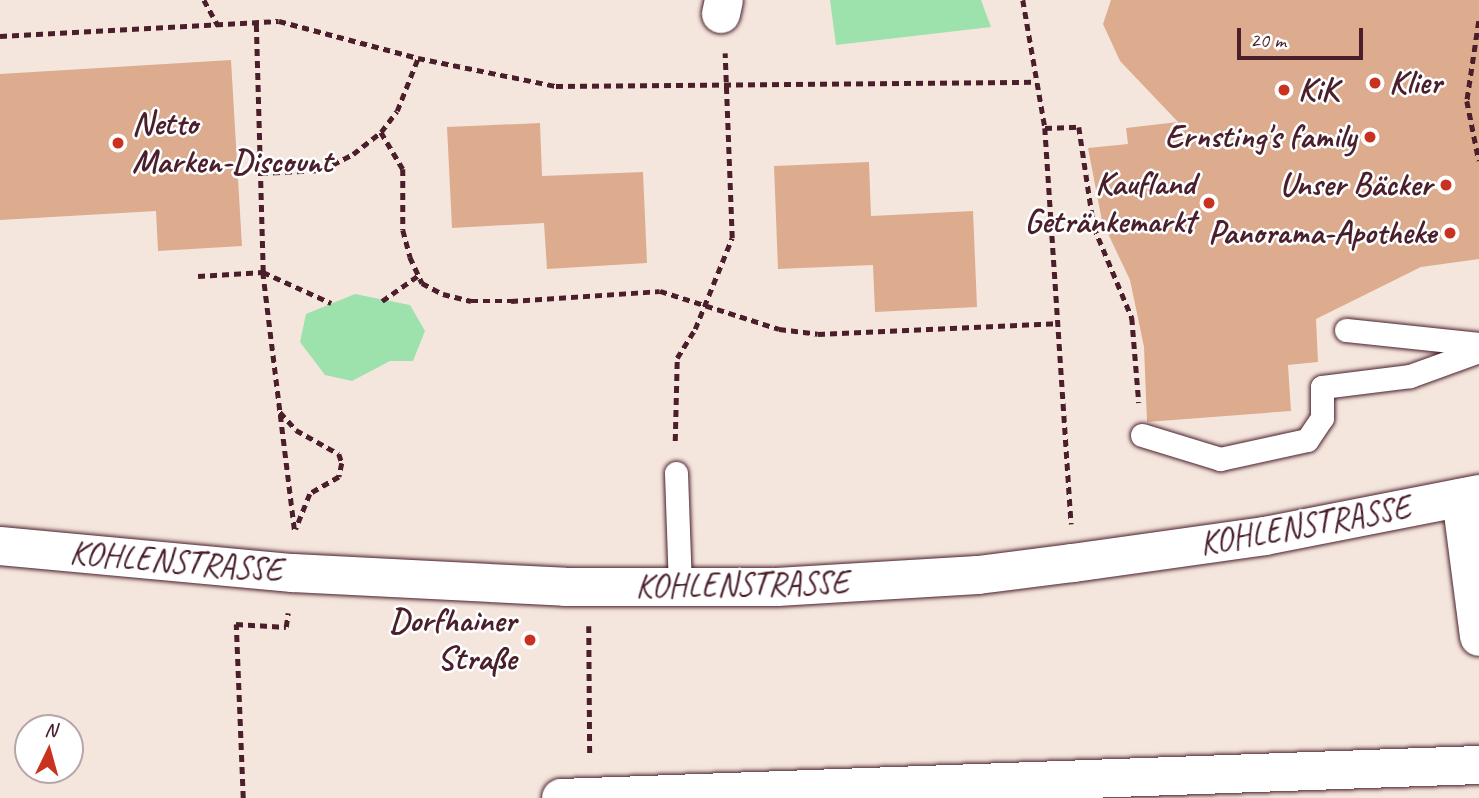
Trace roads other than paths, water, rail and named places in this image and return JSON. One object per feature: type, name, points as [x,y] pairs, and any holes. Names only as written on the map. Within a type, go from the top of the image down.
[{"type":"street","name":"KOHLENSTRASSE","points":[[0,546],[293,573],[589,586],[680,587],[882,582],[1073,563],[1265,536],[1470,496]]},
{"type":"street","points":[[1470,496],[1479,636]]},
{"type":"street","points":[[575,797],[1479,765]]},
{"type":"lane","points":[[1346,330],[1479,344]]},
{"type":"lane","points":[[1142,435],[1220,459],[1307,440],[1322,418],[1322,387],[1409,376],[1479,351]]},
{"type":"lane","points":[[676,473],[680,587]]},
{"type":"place","name":"Klier","points":[[1375,83]]},
{"type":"place","name":"KiK","points":[[1284,90]]},
{"type":"place","name":"Ernsting's family","points":[[1370,137]]},
{"type":"place","name":"Netto Marken-Discount","points":[[118,143]]},
{"type":"place","name":"Unser Bäcker","points":[[1446,185]]},
{"type":"place","name":"Kaufland Getränkemarkt","points":[[1209,203]]},
{"type":"place","name":"Panorama-Apotheke","points":[[1450,233]]},
{"type":"place","name":"Dorfhainer Straße","points":[[530,640]]}]
